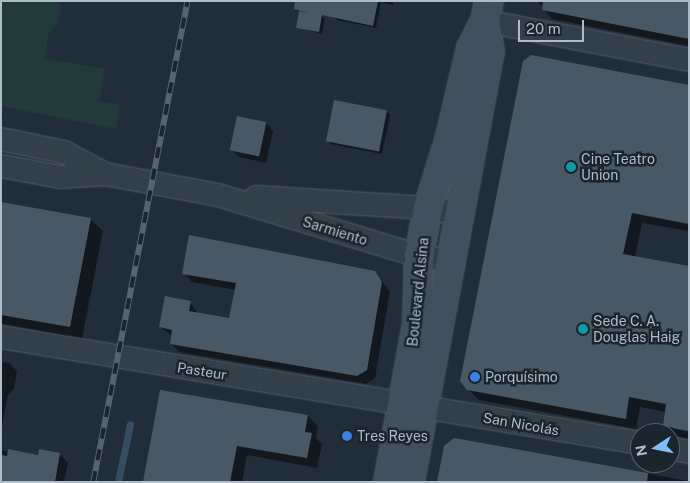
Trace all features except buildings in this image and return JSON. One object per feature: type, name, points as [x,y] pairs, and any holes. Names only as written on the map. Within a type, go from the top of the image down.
[{"type":"main road","name":"Boulevard Alsina","points":[[410,482],[419,256],[428,208],[450,137],[471,48],[487,11]]},
{"type":"main road","name":"Boulevard Alsina","points":[[388,482],[414,405],[452,262],[490,52],[487,11]]},
{"type":"street","points":[[487,11],[689,60]]},
{"type":"street","name":"Sarmiento","points":[[1,139],[64,152],[105,174]]},
{"type":"street","name":"Sarmiento","points":[[1,166],[60,177],[105,174],[218,195],[419,256],[452,262]]},
{"type":"street","name":"Sarmiento","points":[[218,195],[428,208],[461,214]]},
{"type":"street","name":"Pasteur","points":[[1,337],[414,405]]},
{"type":"street","name":"San Nicolás","points":[[414,405],[630,441]]},
{"type":"green space","points":[[1,1],[59,1],[61,7],[57,24],[48,34],[45,58],[105,69],[99,101],[120,105],[116,129],[1,106]]},
{"type":"waterway","points":[[118,482],[130,424]]},
{"type":"railway","points":[[93,482],[187,1]]},
{"type":"place","name":"Cine Teatro Union","points":[[571,167]]},
{"type":"place","name":"Sede C. A. Douglas Haig","points":[[583,329]]},
{"type":"place","name":"Porquísimo","points":[[475,377]]},
{"type":"place","name":"Tres Reyes","points":[[347,436]]}]
